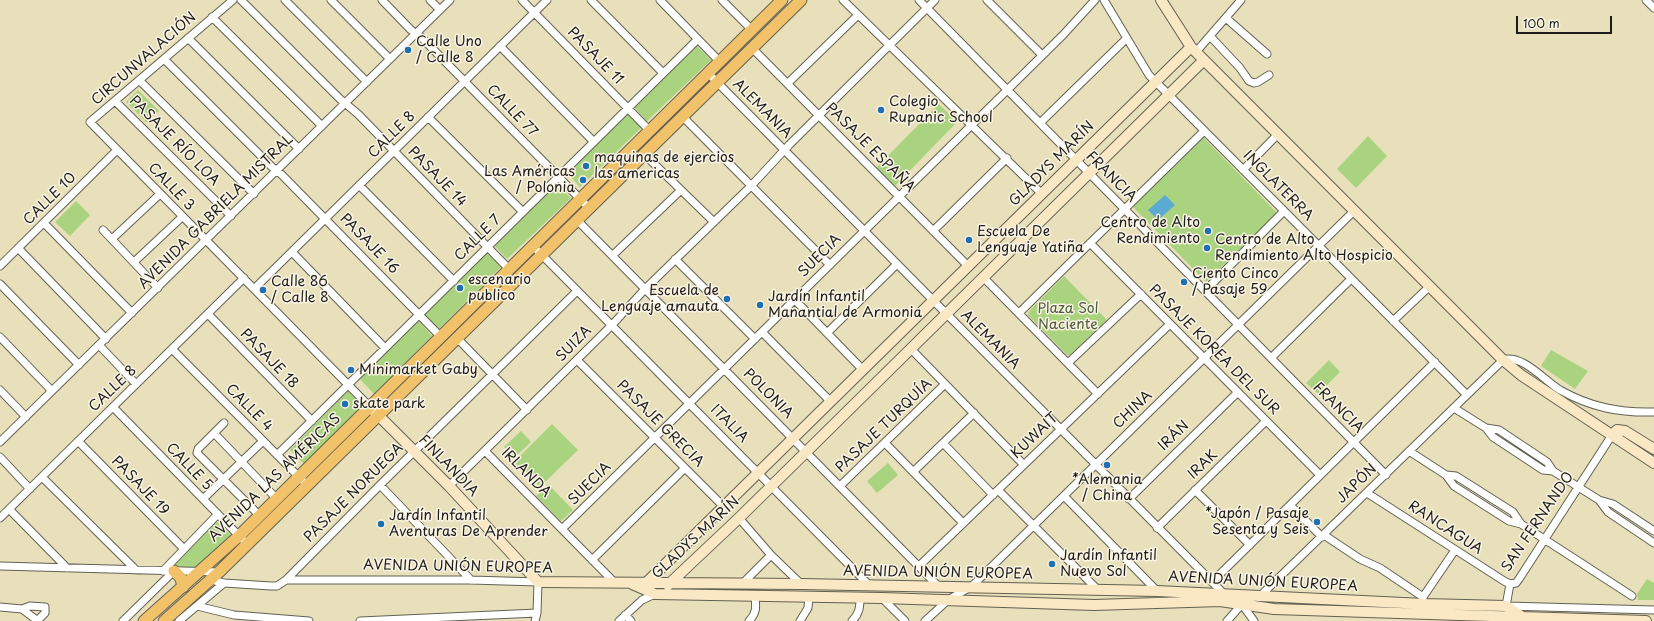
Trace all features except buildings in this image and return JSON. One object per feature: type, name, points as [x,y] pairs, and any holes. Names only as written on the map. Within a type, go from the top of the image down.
[{"type":"main road","name":"AVENIDA LAS AMÉRICAS","points":[[144,621],[239,536],[782,0]]},
{"type":"main road","name":"AVENIDA LAS AMÉRICAS","points":[[164,621],[211,580],[800,0]]},
{"type":"main road","points":[[168,571],[181,578],[183,587]]},
{"type":"street","name":"CIRCUNVALACIÓN","points":[[90,122],[232,0]]},
{"type":"street","name":"PASAJE 14","points":[[240,0],[346,103],[509,269]]},
{"type":"street","points":[[285,0],[367,82]]},
{"type":"street","points":[[331,0],[390,60]]},
{"type":"street","points":[[382,0],[411,30],[416,33]]},
{"type":"street","points":[[430,0],[440,10]]},
{"type":"street","name":"AVENIDA GABRIELA MISTRAL","points":[[0,442],[450,0]]},
{"type":"street","name":"PASAJE 11","points":[[522,0],[650,131]]},
{"type":"street","name":"CALLE 8","points":[[254,288],[547,0]]},
{"type":"street","points":[[591,0],[663,73]]},
{"type":"street","points":[[660,0],[720,62]]},
{"type":"street","points":[[722,0],[752,30]]},
{"type":"street","points":[[843,0],[1042,194]]},
{"type":"street","name":"FRANCIA","points":[[918,0],[1386,474]]},
{"type":"street","name":"SUIZA","points":[[449,486],[612,325],[675,259],[752,185],[784,150],[935,0]]},
{"type":"street","points":[[987,0],[1042,56]]},
{"type":"street","name":"SUECIA","points":[[562,529],[1042,56],[1073,25],[1095,0]]},
{"type":"street","name":"INGLATERRA","points":[[1104,0],[1144,69],[1467,395]]},
{"type":"street","points":[[1161,0],[1194,50],[1503,360],[1521,375],[1654,463]]},
{"type":"street","points":[[1194,50],[1210,36],[1241,0]]},
{"type":"street","points":[[1646,0],[1654,8]]},
{"type":"street","points":[[788,83],[858,15]]},
{"type":"street","points":[[212,17],[322,126]]},
{"type":"street","points":[[1226,18],[1267,54]]},
{"type":"street","name":"CALLE 77","points":[[416,33],[589,208]]},
{"type":"street","points":[[1210,36],[1240,68],[1249,81],[1254,83],[1258,82],[1269,75]]},
{"type":"street","points":[[188,38],[299,149]]},
{"type":"street","name":"CALLE 7","points":[[278,456],[385,348],[698,39]]},
{"type":"street","points":[[1040,123],[1126,39]]},
{"type":"street","points":[[500,46],[594,142]]},
{"type":"street","name":"PASAJE ESPAÑA","points":[[752,48],[968,266]]},
{"type":"street","name":"GLADYS MARÍN","points":[[644,591],[724,507],[968,266],[1156,82],[1194,50]]},
{"type":"street","name":"PASAJE 16","points":[[164,59],[441,336]]},
{"type":"street","name":"GLADYS MARÍN","points":[[655,594],[670,583],[739,518],[1204,60]]},
{"type":"street","name":"ALEMANIA","points":[[708,73],[1223,594],[1242,604],[1254,621]]},
{"type":"street","points":[[139,80],[254,194]]},
{"type":"street","name":"PASAJE RÍO LOA","points":[[115,101],[231,216]]},
{"type":"street","points":[[682,116],[830,264]]},
{"type":"street","points":[[428,117],[522,212]]},
{"type":"street","name":"CALLE 3","points":[[90,122],[370,406]]},
{"type":"street","points":[[1019,313],[1204,131]]},
{"type":"street","points":[[1243,170],[1278,134]]},
{"type":"street","name":"CALLE 10","points":[[0,266],[117,150]]},
{"type":"street","points":[[644,154],[714,222]]},
{"type":"street","points":[[933,231],[1006,158]]},
{"type":"street","points":[[359,185],[454,281]]},
{"type":"street","points":[[613,255],[681,190]]},
{"type":"street","points":[[112,239],[160,194]]},
{"type":"street","points":[[1205,291],[1284,211]]},
{"type":"street","name":"CHINA","points":[[926,621],[948,600],[972,586],[1354,211]]},
{"type":"street","points":[[134,262],[182,217]]},
{"type":"street","name":"POLONIA","points":[[577,220],[939,587]]},
{"type":"street","points":[[44,223],[132,313]]},
{"type":"street","points":[[103,230],[158,288]]},
{"type":"street","name":"PASAJE KOREA DEL SUR","points":[[1090,243],[1320,475]]},
{"type":"street","name":"ITALIA","points":[[533,246],[905,621]]},
{"type":"street","points":[[18,248],[106,339]]},
{"type":"street","points":[[292,252],[385,348]]},
{"type":"street","points":[[675,259],[754,339]]},
{"type":"street","points":[[827,333],[897,264]]},
{"type":"street","points":[[983,277],[1098,394]]},
{"type":"street","name":"CALLE 8","points":[[0,518],[244,278]]},
{"type":"street","points":[[1271,358],[1352,279]]},
{"type":"street","points":[[0,284],[79,365]]},
{"type":"street","points":[[1393,321],[1430,286]]},
{"type":"street","name":"PASAJE NORUEGA","points":[[286,580],[414,451],[577,291]]},
{"type":"street","points":[[1068,363],[1141,294]]},
{"type":"street","points":[[795,300],[863,370]]},
{"type":"street","name":"PASAJE 18","points":[[208,314],[312,421]]},
{"type":"street","name":"KUWAIT","points":[[919,566],[1170,324]]},
{"type":"street","points":[[762,332],[831,402]]},
{"type":"street","points":[[0,337],[52,391]]},
{"type":"street","points":[[457,338],[527,410]]},
{"type":"street","points":[[99,345],[136,384]]},
{"type":"street","name":"CALLE 4","points":[[172,349],[306,485]]},
{"type":"street","points":[[910,349],[1024,465]]},
{"type":"street","points":[[1503,360],[1512,358],[1520,361],[1560,390],[1598,407],[1604,409],[1654,412]]},
{"type":"street","name":"PASAJE GRECIA","points":[[577,360],[724,507]]},
{"type":"street","name":"JAPÓN","points":[[1227,621],[1242,604],[1261,596],[1503,360]]},
{"type":"street","points":[[1212,582],[1435,362]]},
{"type":"street","name":"PASAJE TURQUÍA","points":[[840,486],[945,384]]},
{"type":"street","points":[[0,390],[26,417]]},
{"type":"street","name":"IRÁN","points":[[1129,499],[1238,392]]},
{"type":"street","name":"FINLANDIA","points":[[370,406],[449,486],[538,582]]},
{"type":"street","name":"CALLE 5","points":[[113,407],[247,544]]},
{"type":"street","points":[[1454,408],[1486,428],[1499,430],[1547,462],[1553,471],[1599,500],[1613,504],[1654,531]]},
{"type":"street","points":[[913,472],[974,413]]},
{"type":"street","name":"IRAK","points":[[1157,528],[1266,421]]},
{"type":"street","points":[[224,423],[198,449],[197,453],[259,515]]},
{"type":"street","points":[[1612,435],[1617,430],[1623,430],[1654,450]]},
{"type":"street","points":[[214,434],[276,498]]},
{"type":"street","name":"SAN FERNANDO","points":[[1506,606],[1510,584],[1516,583],[1519,579],[1612,435]]},
{"type":"street","points":[[203,499],[263,441]]},
{"type":"street","name":"PASAJE 19","points":[[78,442],[184,549]]},
{"type":"street","points":[[885,443],[963,524]]},
{"type":"street","points":[[943,443],[1033,526],[1098,590]]},
{"type":"street","name":"IRLANDA","points":[[485,450],[615,583]]},
{"type":"street","points":[[1410,451],[1446,475],[1454,486],[1509,521],[1521,524],[1632,596]]},
{"type":"street","points":[[0,457],[30,489]]},
{"type":"street","points":[[592,560],[685,468]]},
{"type":"street","points":[[42,476],[136,570]]},
{"type":"street","points":[[380,485],[470,580]]},
{"type":"street","points":[[1195,490],[1250,545]]},
{"type":"street","name":"RANCAGUA","points":[[1367,493],[1510,584]]},
{"type":"street","points":[[1064,496],[1157,591]]},
{"type":"street","points":[[1599,500],[1608,512],[1654,543]]},
{"type":"street","points":[[1290,505],[1323,536],[1360,559],[1380,568],[1423,600],[1455,550]]},
{"type":"street","points":[[9,509],[67,568]]},
{"type":"street","points":[[123,621],[168,571],[184,549],[218,514]]},
{"type":"street","points":[[739,518],[771,555],[801,584]]},
{"type":"street","points":[[742,584],[771,555]]},
{"type":"street","points":[[0,566],[219,572]]},
{"type":"street","points":[[200,571],[204,578],[202,588]]},
{"type":"street","points":[[211,580],[224,583],[276,586],[286,580]]},
{"type":"street","name":"AVENIDA UNIÓN EUROPEA","points":[[286,580],[470,580],[630,583],[644,591],[655,594],[882,598],[1094,605],[1220,601],[1274,609],[1646,621]]},
{"type":"street","points":[[535,621],[537,613],[538,582]]},
{"type":"street","points":[[178,621],[224,583]]},
{"type":"street","name":"AVENIDA UNIÓN EUROPEA","points":[[644,591],[670,583],[939,587],[972,586],[1423,600],[1506,606],[1653,610]]},
{"type":"street","points":[[619,621],[644,591]]},
{"type":"street","points":[[749,621],[754,615],[756,609],[756,596]]},
{"type":"street","points":[[800,621],[808,608],[809,597]]},
{"type":"street","points":[[852,621],[860,609],[860,598]]},
{"type":"street","points":[[0,607],[22,609],[30,606],[45,607],[45,613],[38,621],[22,609]]},
{"type":"street","points":[[197,606],[234,615],[309,621]]},
{"type":"street","points":[[1506,606],[1524,618]]},
{"type":"street","points":[[1650,621],[1653,610]]},
{"type":"street","points":[[360,621],[494,618],[537,613]]},
{"type":"street","points":[[234,615],[244,621]]},
{"type":"street","points":[[625,615],[631,621]]},
{"type":"green space","points":[[696,45],[711,60],[647,121],[633,106]]},
{"type":"green space","points":[[138,90],[159,111],[147,123],[126,102]]},
{"type":"green space","points":[[939,104],[957,122],[895,186],[876,168]]},
{"type":"green space","points":[[629,111],[643,126],[580,187],[566,172]]},
{"type":"green space","points":[[1368,136],[1387,156],[1356,188],[1337,169]]},
{"type":"green space","name":"Centro de Alto Rendimiento Alto Hospicio","points":[[1203,137],[1277,213],[1206,282],[1132,206]]},
{"type":"green space","points":[[556,183],[571,198],[507,259],[493,244]]},
{"type":"green space","points":[[76,201],[90,215],[70,236],[55,222]]},
{"type":"green space","points":[[485,251],[501,267],[439,329],[424,314]]},
{"type":"green space","name":"Plaza Sol Naciente","points":[[1064,276],[1107,320],[1070,355],[1067,355],[1028,315],[1029,311]]},
{"type":"green space","points":[[418,320],[432,336],[374,394],[360,379]]},
{"type":"green space","points":[[1551,350],[1588,371],[1575,389],[1541,366]]},
{"type":"green space","points":[[1329,360],[1340,372],[1318,394],[1306,383]]},
{"type":"green space","points":[[348,391],[362,406],[304,464],[290,450]]},
{"type":"green space","points":[[552,424],[578,450],[540,487],[514,462]]},
{"type":"green space","points":[[521,431],[531,442],[514,458],[504,447]]},
{"type":"green space","points":[[888,463],[898,475],[877,493],[867,481]]},
{"type":"green space","points":[[548,484],[573,510],[561,521],[536,496]]},
{"type":"green space","points":[[216,521],[231,535],[198,568],[168,569]]},
{"type":"green space","points":[[1647,579],[1654,583],[1654,600],[1638,600],[1637,594]]},
{"type":"water","points":[[1165,195],[1175,205],[1158,220],[1148,210]]},
{"type":"place","name":"Calle Uno / Calle 8","points":[[408,50]]},
{"type":"place","name":"Colegio Rupanic School","points":[[881,110]]},
{"type":"place","name":"maquinas de ejercios las americas","points":[[586,166]]},
{"type":"place","name":"Las Américas / Polonia","points":[[583,180]]},
{"type":"place","name":"Centro de Alto Rendimiento","points":[[1208,231]]},
{"type":"place","name":"Escuela De Lenguaje Yatiña","points":[[969,240]]},
{"type":"place","name":"Centro de Alto Rendimiento Alto Hospicio","points":[[1207,248]]},
{"type":"place","name":"Ciento Cinco / Pasaje 59","points":[[1184,282]]},
{"type":"place","name":"escenario publico","points":[[460,288]]},
{"type":"place","name":"Calle 86 / Calle 8","points":[[263,290]]},
{"type":"place","name":"Escuela de Lenguaje amauta","points":[[727,299]]},
{"type":"place","name":"Jardín Infantil Manantial de Armonia","points":[[760,305]]},
{"type":"place","name":"Minimarket Gaby","points":[[351,370]]},
{"type":"place","name":"skate park","points":[[345,404]]},
{"type":"place","name":"*Alemania / China","points":[[1107,465]]},
{"type":"place","name":"*Japón / Pasaje Sesenta y Seis","points":[[1317,522]]},
{"type":"place","name":"Jardín Infantil Aventuras De Aprender","points":[[381,524]]},
{"type":"place","name":"Jardín Infantil Nuevo Sol","points":[[1052,564]]}]
